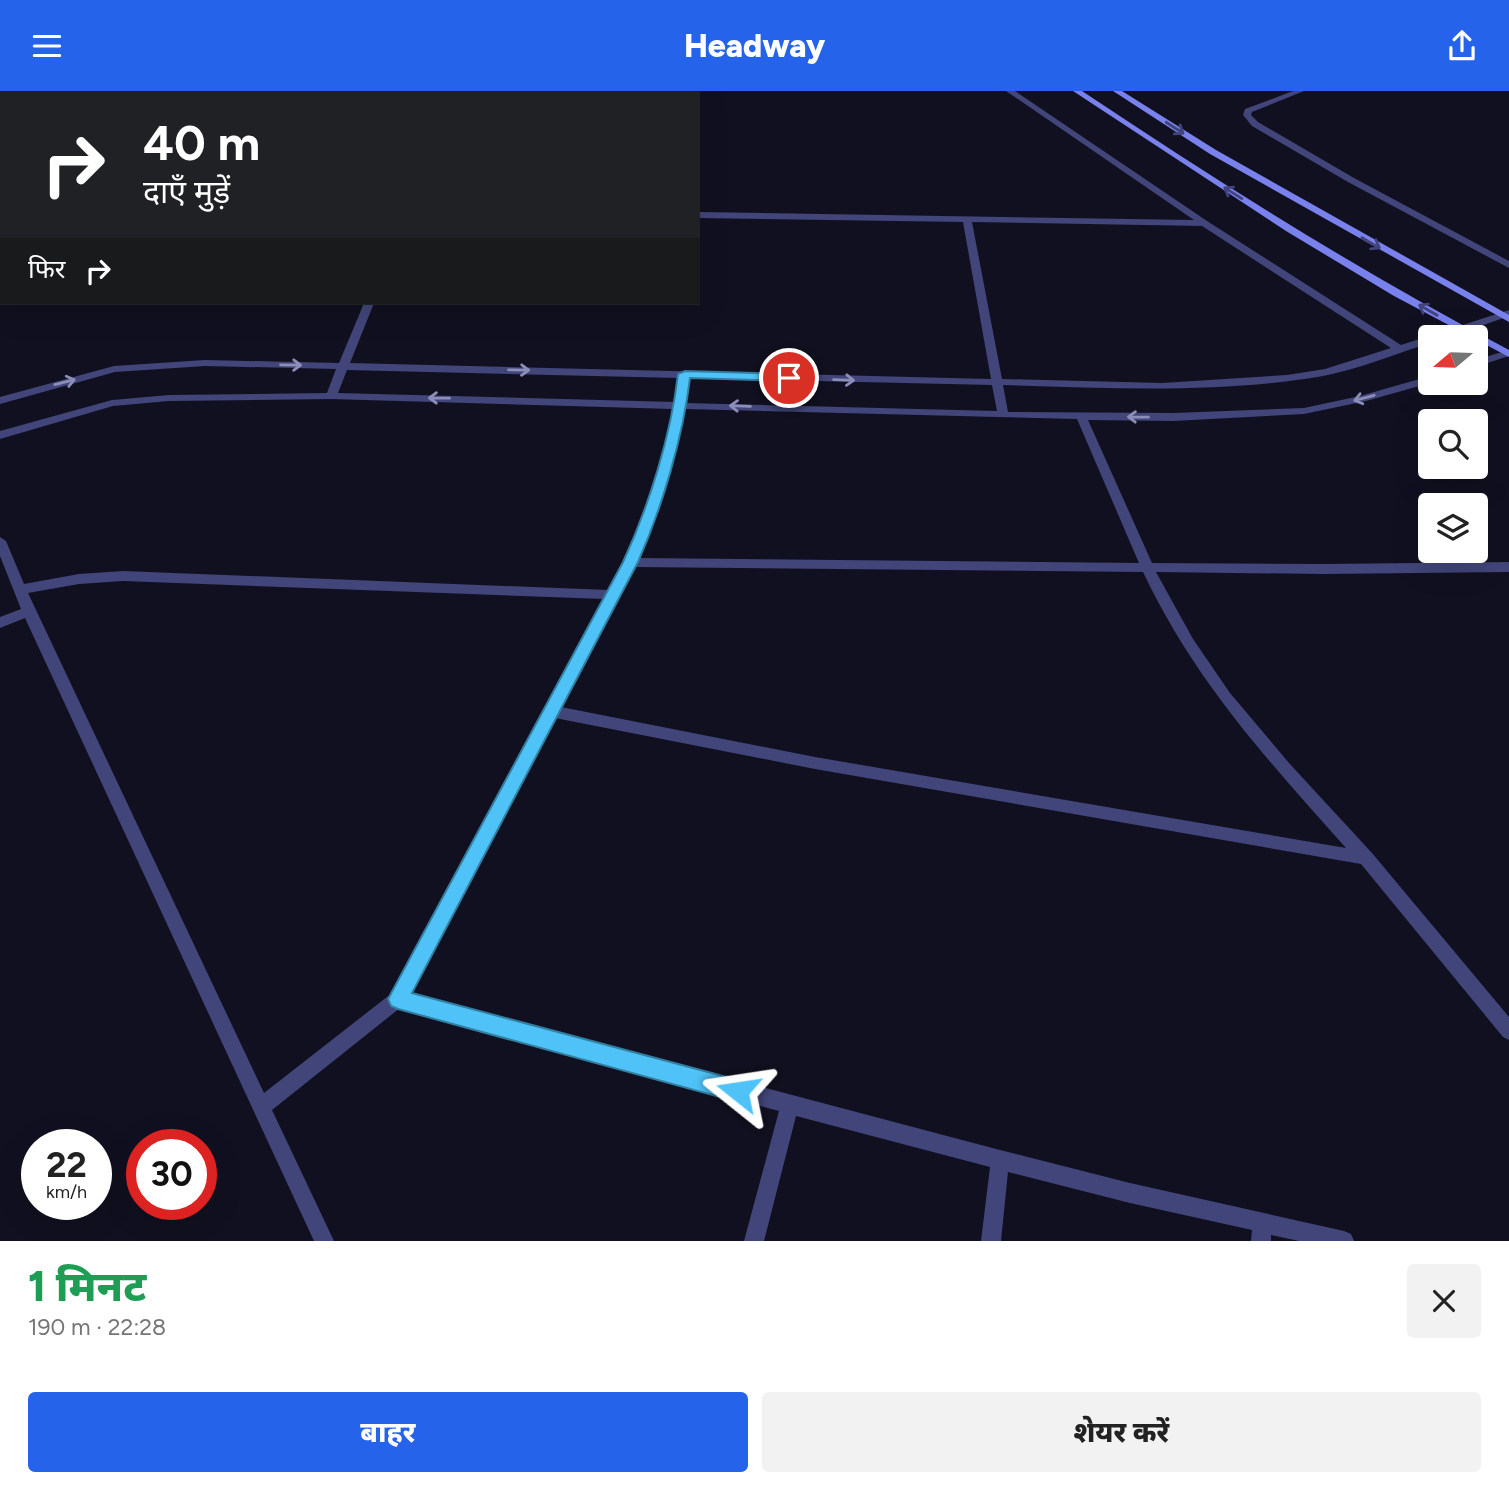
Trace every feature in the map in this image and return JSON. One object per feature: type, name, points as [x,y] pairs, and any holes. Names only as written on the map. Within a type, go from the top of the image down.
[{"type":"main road","points":[[1077,91],[1246,201],[1453,325]]},
{"type":"main road","points":[[1117,91],[1213,152],[1507,316]]},
{"type":"main road","points":[[1488,344],[1508,354]]},
{"type":"street","points":[[1010,91],[1204,223],[1401,350]]},
{"type":"street","points":[[1300,91],[1248,111],[1247,115],[1255,124],[1350,180],[1509,265]]},
{"type":"street","points":[[700,215],[1204,223]]},
{"type":"street","points":[[967,221],[1003,415]]},
{"type":"street","points":[[331,396],[368,305]]},
{"type":"street","points":[[1477,325],[1507,316]]},
{"type":"street","points":[[0,401],[114,369],[205,363],[685,374],[997,385],[1162,386],[1287,378],[1347,366],[1418,344]]},
{"type":"street","points":[[1488,360],[1508,354]]},
{"type":"street","points":[[262,1106],[398,999],[631,562],[643,533],[681,404],[685,374]]},
{"type":"street","points":[[0,435],[112,403],[169,398],[331,396],[1003,415],[1245,415],[1304,411],[1363,399],[1418,383]]},
{"type":"street","points":[[1081,416],[1146,566],[1180,630],[1209,674],[1289,773],[1366,858],[1509,1031]]},
{"type":"street","points":[[0,541],[29,611],[324,1241]]},
{"type":"street","points":[[631,562],[1509,567]]},
{"type":"street","points":[[21,589],[79,579],[124,576],[613,596]]},
{"type":"street","points":[[0,622],[29,611]]},
{"type":"street","points":[[550,711],[815,763],[1366,858]]},
{"type":"street","points":[[398,999],[1261,1232],[1344,1241]]},
{"type":"street","points":[[754,1241],[790,1105]]},
{"type":"street","points":[[991,1241],[1000,1160]]},
{"type":"route","points":[[738,1091],[398,999],[631,562],[643,533],[681,404],[685,374],[789,378]]}]
